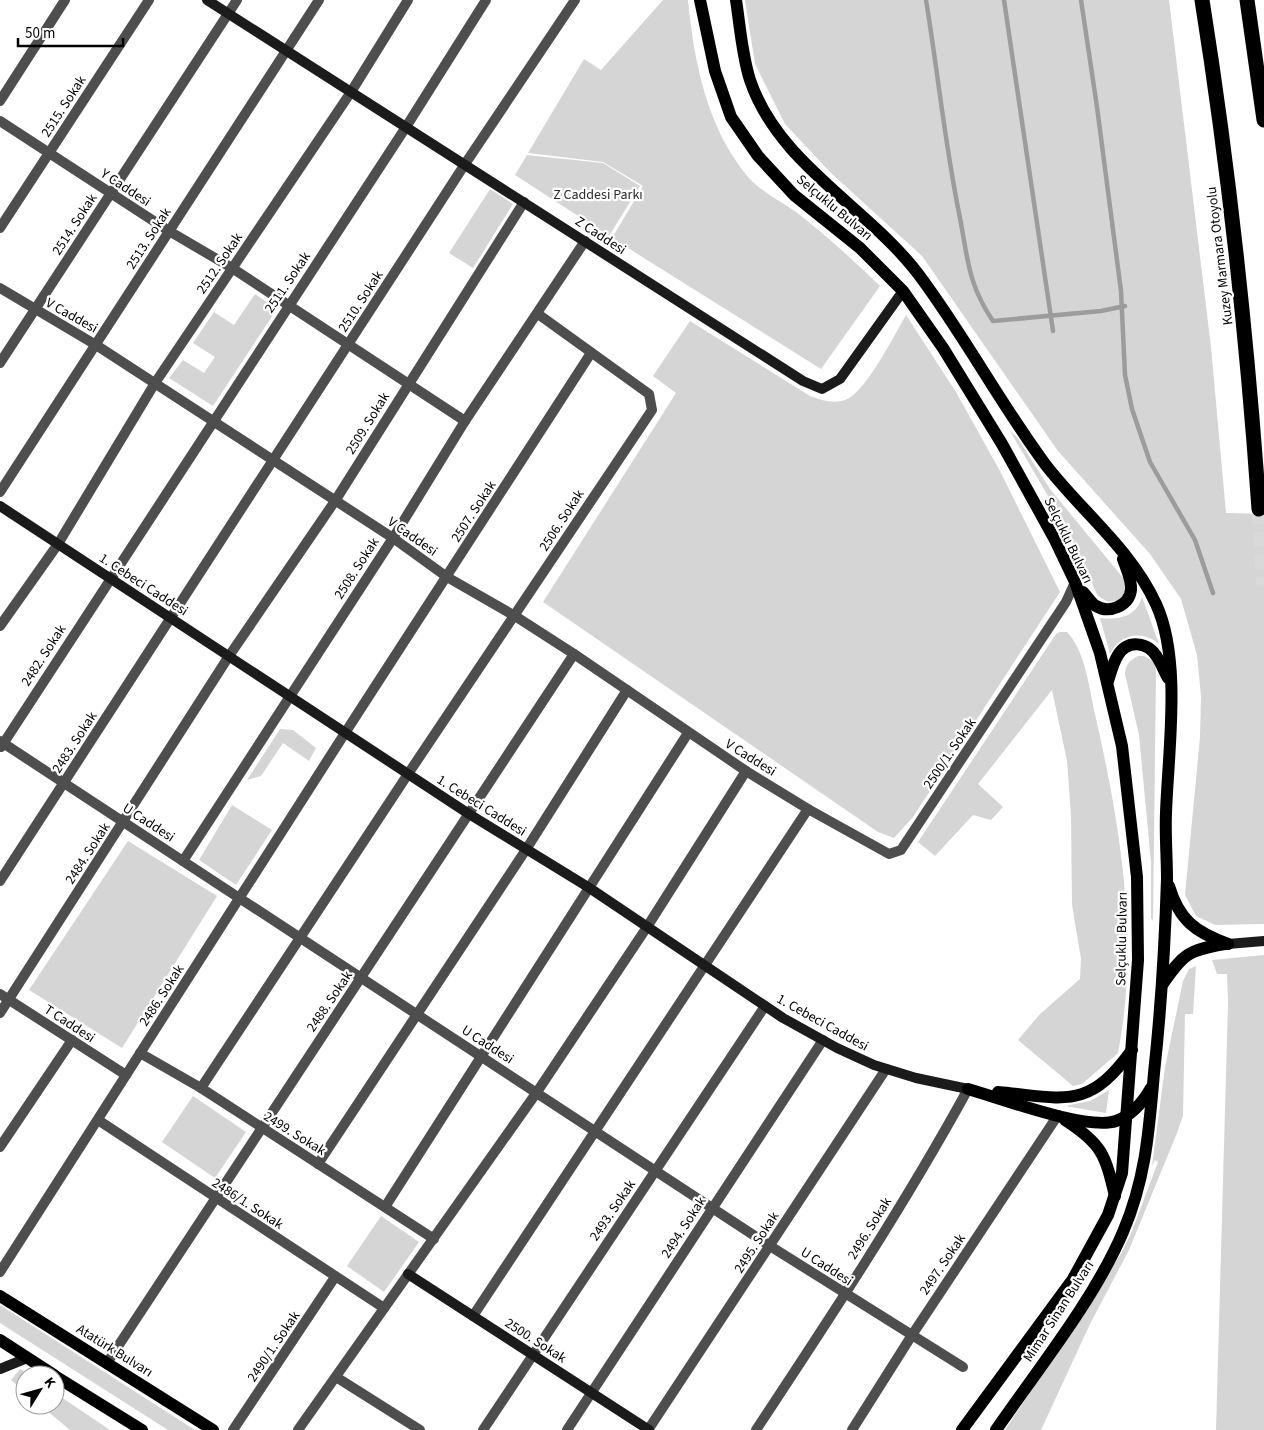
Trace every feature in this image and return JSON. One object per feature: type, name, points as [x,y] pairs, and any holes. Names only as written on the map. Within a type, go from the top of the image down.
[{"type":"highway","name":"Kuzey Marmara Otoyolu","points":[[1202,0],[1234,236],[1251,393],[1259,509]]},
{"type":"highway","points":[[1247,0],[1264,120]]},
{"type":"main road","name":"Selçuklu Bulvarı","points":[[700,0],[716,71],[731,117],[758,156],[794,195],[860,248],[903,291],[943,348],[1002,444],[1054,538],[1075,582],[1094,633],[1108,682],[1122,746],[1137,878],[1138,960],[1132,1050],[1122,1173],[1115,1198]]},
{"type":"main road","name":"Selçuklu Bulvarı","points":[[736,0],[750,81],[776,132],[795,153],[886,238],[918,273],[1046,466],[1134,566],[1157,605],[1166,638],[1170,683],[1166,815],[1167,876],[1162,985],[1153,1085]]},
{"type":"main road","points":[[1075,582],[1094,605],[1102,609],[1113,609],[1121,606],[1128,599],[1131,590],[1130,577],[1120,550]]},
{"type":"main road","points":[[1108,682],[1119,653],[1128,646],[1137,644],[1146,646],[1156,655],[1170,683]]},
{"type":"main road","points":[[1167,876],[1173,897],[1182,916],[1196,929],[1228,944]]},
{"type":"main road","points":[[1162,985],[1179,960],[1192,951],[1228,944]]},
{"type":"main road","points":[[968,1088],[1074,1097],[1089,1093],[1106,1081],[1132,1050]]},
{"type":"main road","points":[[968,1088],[1058,1115],[1091,1122],[1110,1123],[1126,1116],[1140,1105],[1153,1085]]},
{"type":"main road","name":"Mimar Sinan Bulvarı","points":[[996,1430],[1095,1286],[1123,1233],[1138,1189],[1148,1146],[1153,1085]]},
{"type":"main road","points":[[1058,1115],[1088,1134],[1098,1145],[1109,1172],[1115,1198]]},
{"type":"main road","name":"Mimar Sinan Bulvarı","points":[[962,1430],[993,1385],[1073,1279],[1115,1198]]},
{"type":"main road","name":"Atatürk Bulvarı","points":[[0,1296],[213,1430]]},
{"type":"main road","points":[[0,1340],[38,1365]]},
{"type":"main road","points":[[65,1382],[142,1430]]},
{"type":"street","points":[[0,101],[65,0]]},
{"type":"street","name":"2515. Sokak","points":[[0,228],[149,0]]},
{"type":"street","name":"Z Caddesi","points":[[207,0],[796,377],[822,389],[840,379],[903,291]]},
{"type":"street","name":"2514. Sokak","points":[[0,363],[237,0]]},
{"type":"street","name":"2513. Sokak","points":[[0,492],[319,0]]},
{"type":"street","name":"2512. Sokak","points":[[0,626],[58,544],[155,383],[351,92],[408,0]]},
{"type":"street","name":"2511. Sokak","points":[[110,578],[406,127],[486,0]]},
{"type":"street","name":"2510. Sokak","points":[[171,618],[465,164],[575,0]]},
{"type":"street","name":"Y Caddesi","points":[[0,121],[168,231],[232,268],[287,306],[465,421]]},
{"type":"street","name":"2509. Sokak","points":[[229,656],[335,501],[524,202]]},
{"type":"street","name":"2508. Sokak","points":[[183,860],[392,538],[465,421],[585,241]]},
{"type":"street","name":"V Caddesi","points":[[0,288],[34,310],[96,345],[214,421],[392,538],[447,577],[515,616],[574,654],[688,733],[808,809]]},
{"type":"street","name":"2506. Sokak","points":[[201,1088],[408,774],[652,410],[649,394],[538,314]]},
{"type":"street","name":"2507. Sokak","points":[[345,733],[592,353]]},
{"type":"street","name":"1. Cebeci Caddesi","points":[[0,506],[469,814],[588,887],[764,1006],[824,1040],[886,1069],[916,1078],[968,1088]]},
{"type":"street","name":"2482. Sokak","points":[[1,744],[110,578]]},
{"type":"street","name":"2500/1. Sokak","points":[[808,809],[889,854],[901,850],[1066,602],[1075,582]]},
{"type":"street","name":"2483. Sokak","points":[[0,881],[171,618]]},
{"type":"street","name":"2488. Sokak","points":[[107,1363],[574,654]]},
{"type":"street","name":"2484. Sokak","points":[[0,1013],[4,996],[123,821],[229,656]]},
{"type":"street","points":[[318,1164],[527,848],[627,690]]},
{"type":"street","name":"2486. Sokak","points":[[0,1272],[345,733]]},
{"type":"street","points":[[385,1206],[688,733]]},
{"type":"street","name":"U Caddesi","points":[[1,744],[183,860],[770,1246],[963,1368]]},
{"type":"street","points":[[298,1430],[537,1092],[647,927],[746,771]]},
{"type":"street","points":[[473,1316],[808,809]]},
{"type":"street","points":[[1228,944],[1264,941]]},
{"type":"street","name":"T Caddesi","points":[[4,996],[126,1075]]},
{"type":"street","name":"2493. Sokak","points":[[483,1430],[764,1006]]},
{"type":"street","points":[[0,1147],[72,1040]]},
{"type":"street","name":"2494. Sokak","points":[[567,1430],[824,1040]]},
{"type":"street","name":"2499. Sokak","points":[[140,1053],[201,1088],[434,1239]]},
{"type":"street","name":"2495. Sokak","points":[[648,1430],[886,1069]]},
{"type":"street","name":"2496. Sokak","points":[[756,1430],[845,1294],[941,1138],[968,1088]]},
{"type":"street","name":"2497. Sokak","points":[[852,1430],[912,1335],[1058,1115]]},
{"type":"street","name":"2486/1. Sokak","points":[[98,1120],[384,1308]]},
{"type":"street","name":"2500. Sokak","points":[[408,1274],[648,1430]]},
{"type":"street","name":"2490/1. Sokak","points":[[233,1430],[335,1277]]},
{"type":"street","points":[[0,1369],[27,1358]]},
{"type":"street","points":[[336,1377],[420,1430]]},
{"type":"green space","points":[[663,0],[688,0],[694,47],[705,93],[722,137],[748,177],[759,188],[810,223],[880,286],[821,369],[612,238],[643,186],[603,162],[528,153],[584,59],[601,70]]},
{"type":"green space","points":[[745,0],[1169,0],[1211,347],[1226,513],[1264,514],[1264,924],[1215,925],[1196,916],[1185,895],[1200,737],[1201,696],[1197,655],[1181,599],[1150,554],[1058,451],[922,256],[831,173],[785,124],[755,64]]},
{"type":"green space","name":"Z Caddesi Parkı","points":[[527,155],[603,163],[640,186],[609,236],[515,175]]},
{"type":"green space","points":[[490,189],[513,204],[473,268],[449,253]]},
{"type":"green space","points":[[255,294],[277,309],[213,406],[169,378],[183,360],[204,373],[215,357],[193,343],[214,312],[234,325]]},
{"type":"green space","points":[[906,315],[956,392],[1000,471],[1060,592],[913,817],[894,838],[878,832],[543,602],[676,393],[653,376],[690,321],[810,396],[836,402],[845,400],[861,387],[879,362]]},
{"type":"green space","points":[[1010,431],[1017,437],[1050,489],[1124,579],[1126,590],[1120,600],[1108,602],[1098,596],[1058,513]]},
{"type":"green space","points":[[1142,597],[1159,644],[1146,637],[1132,636],[1120,642],[1110,654],[1100,618],[1120,618],[1126,616],[1136,609]]},
{"type":"green space","points":[[1067,632],[1079,650],[1089,682],[1119,840],[1127,926],[1124,1011],[1118,1053],[1082,1084],[1073,1086],[1018,1040],[1040,1014],[1080,979],[1081,959],[1072,905],[1071,815],[1067,761],[1052,690],[978,784],[1003,807],[991,820],[973,815],[935,856],[918,842],[1056,634]]},
{"type":"green space","points":[[1138,656],[1144,656],[1155,662],[1156,673],[1153,921],[1151,918],[1151,862],[1139,735],[1125,674],[1128,663]]},
{"type":"green space","points":[[280,729],[293,730],[316,748],[309,761],[283,743],[261,776],[247,780]]},
{"type":"green space","points":[[232,805],[272,830],[236,885],[199,860]]},
{"type":"green space","points":[[128,841],[217,896],[122,1048],[29,990]]},
{"type":"green space","points":[[1264,955],[1264,1430],[1216,1430],[1228,1003],[1227,974],[1217,974],[1212,960]]},
{"type":"green space","points":[[1196,966],[1193,1014],[1185,1014],[1183,1116],[1129,1250],[1090,1324],[1041,1430],[1005,1430],[1122,1252],[1132,1231],[1158,1162],[1155,1160],[1152,1166],[1165,1067],[1183,981],[1189,969]]},
{"type":"green space","points":[[1109,1090],[1106,1113],[1065,1106],[1090,1101]]},
{"type":"green space","points":[[193,1096],[246,1132],[215,1178],[162,1142]]},
{"type":"green space","points":[[381,1216],[419,1242],[384,1292],[347,1266]]},
{"type":"green space","points":[[0,1305],[195,1430],[168,1430],[0,1323]]},
{"type":"green space","points":[[15,1375],[15,1383],[11,1380]]},
{"type":"green space","points":[[65,1400],[110,1430],[70,1430],[52,1415],[65,1415]]},
{"type":"waterway","points":[[926,0],[950,164],[967,259],[978,295],[993,321],[1101,311],[1125,306]]},
{"type":"waterway","points":[[1004,0],[1053,331]]},
{"type":"waterway","points":[[1081,0],[1121,291],[1125,375],[1132,409],[1150,462],[1195,540],[1213,593]]},
{"type":"tunnel","points":[[1259,509],[1264,586]]}]
